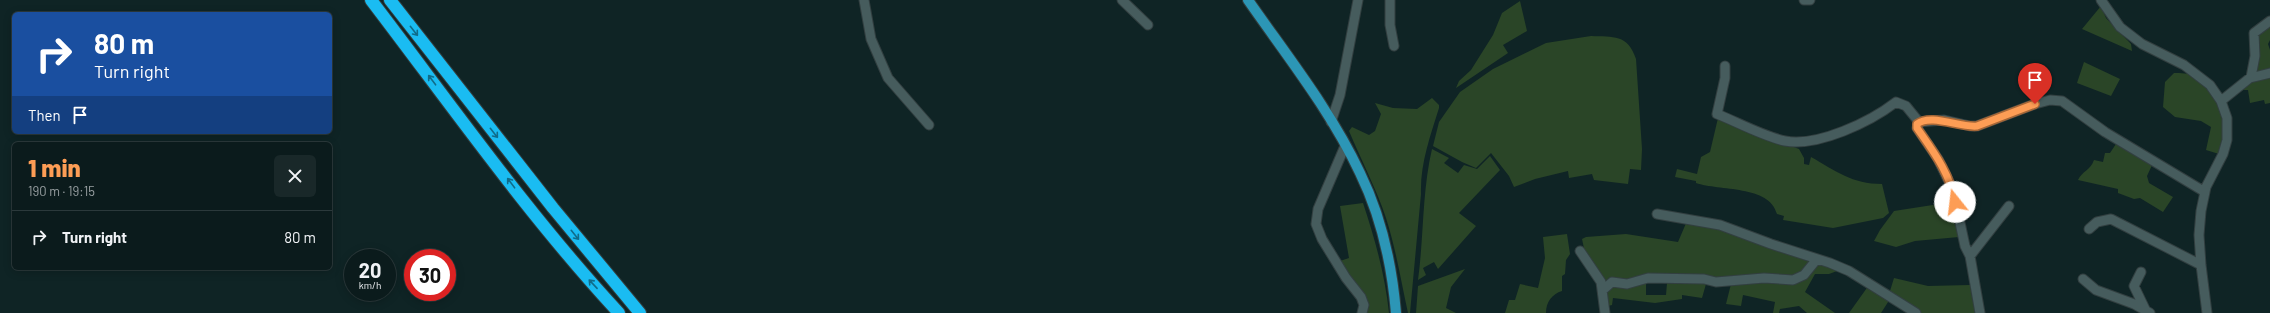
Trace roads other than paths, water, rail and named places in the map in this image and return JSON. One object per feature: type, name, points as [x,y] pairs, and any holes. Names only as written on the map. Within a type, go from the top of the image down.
[{"type":"highway","points":[[371,0],[537,216],[589,280],[620,313]]},
{"type":"highway","points":[[390,0],[553,208],[640,313]]},
{"type":"main road","points":[[1248,0],[1320,103],[1361,173],[1379,222],[1394,280],[1396,313]]},
{"type":"street","points":[[864,0],[870,39],[888,78],[929,125]]},
{"type":"street","points":[[1122,0],[1148,25]]},
{"type":"street","points":[[1331,122],[1340,95],[1358,0]]},
{"type":"street","points":[[1390,0],[1390,25],[1394,46]]},
{"type":"street","points":[[1804,0],[1810,0]]},
{"type":"street","points":[[2101,0],[2120,28],[2142,44],[2198,74],[2210,85],[2220,101],[2227,118],[2227,140],[2223,154],[2205,192],[2201,211],[2199,235],[2207,313]]},
{"type":"street","points":[[2250,78],[2255,56],[2254,33],[2270,21]]},
{"type":"street","points":[[1725,66],[1725,78],[1717,114],[1786,141],[1811,140],[1837,133],[1858,125],[1896,102],[1906,106],[1919,122]]},
{"type":"street","points":[[2220,101],[2250,78],[2270,74]]},
{"type":"street","points":[[1919,122],[1944,120],[1970,126],[1977,126],[2035,104],[2050,100],[2062,101],[2105,132],[2205,192]]},
{"type":"street","points":[[1919,122],[1917,128],[1938,159],[1953,190],[1964,246],[1970,256],[1980,313]]},
{"type":"street","points":[[1345,146],[1318,210],[1316,224],[1322,239],[1346,278],[1361,297],[1364,305],[1362,313]]},
{"type":"street","points":[[1970,256],[2009,206]]},
{"type":"street","points":[[1657,214],[1720,225],[1849,271],[1916,313]]},
{"type":"street","points":[[2089,229],[2097,222],[2111,219],[2201,265]]},
{"type":"street","points":[[1580,251],[1601,282],[1605,313]]},
{"type":"street","points":[[1603,290],[1612,282],[1627,284],[1648,278],[1704,279],[1716,282],[1764,278],[1793,280],[1804,275],[1817,259]]},
{"type":"street","points":[[2141,272],[2134,286],[2148,311]]},
{"type":"street","points":[[2083,279],[2096,290],[2148,311]]}]
